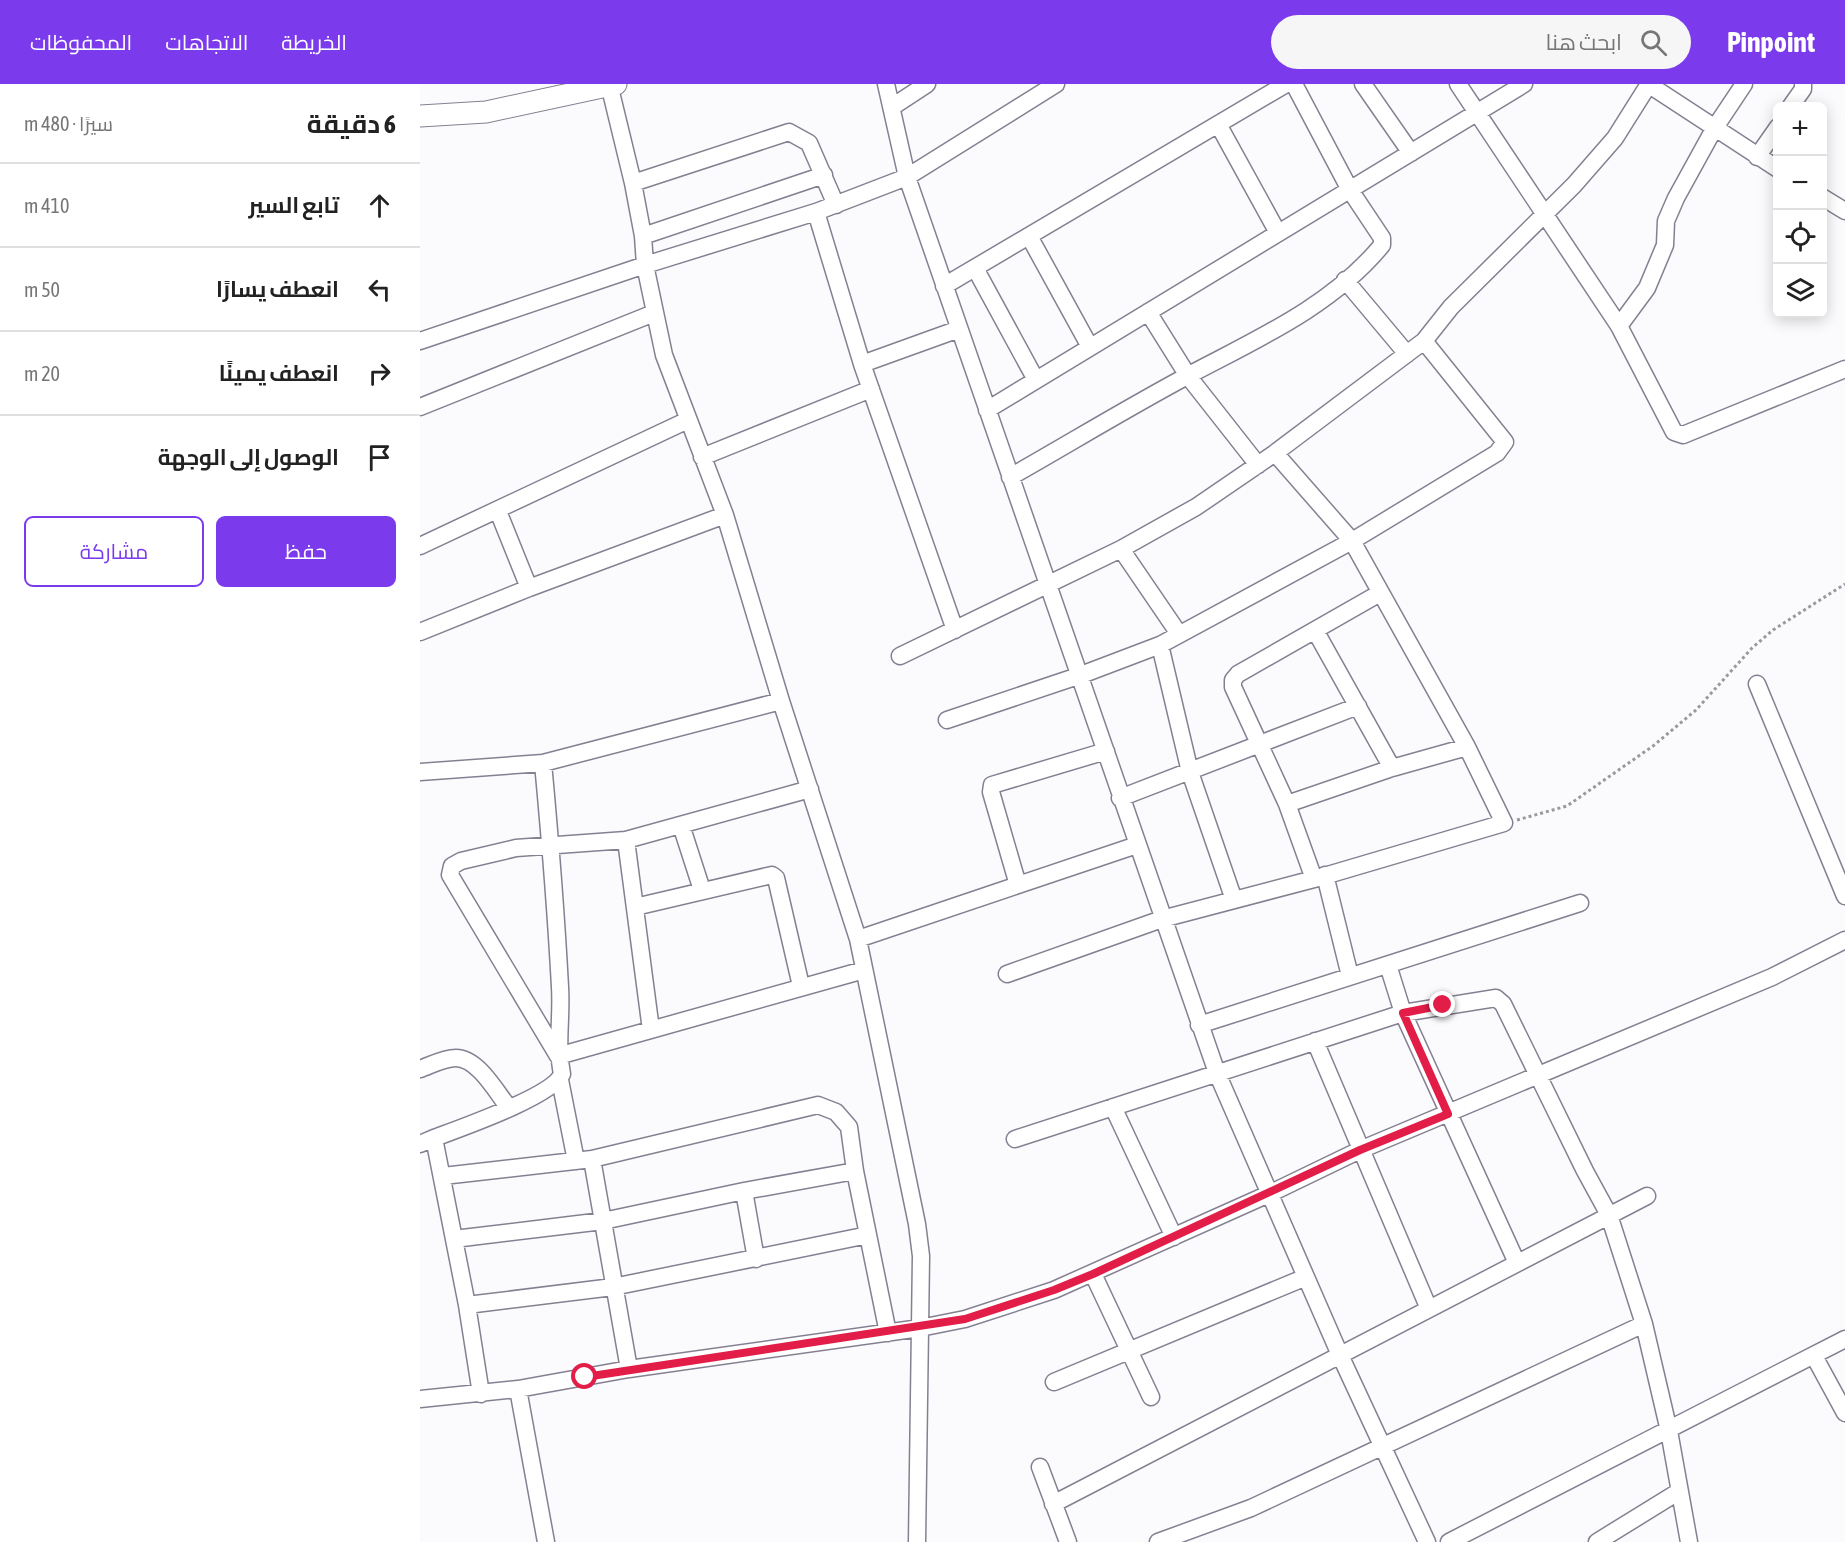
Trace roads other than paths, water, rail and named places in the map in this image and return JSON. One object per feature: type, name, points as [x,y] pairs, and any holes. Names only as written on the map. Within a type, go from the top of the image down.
[{"type":"street","points":[[886,84],[907,177],[1217,1074],[1340,1355],[1427,1542]]},
{"type":"street","points":[[892,107],[927,84]]},
{"type":"street","points":[[420,341],[645,265],[816,212],[907,177],[1056,84]]},
{"type":"street","points":[[944,286],[1286,84]]},
{"type":"street","points":[[1010,477],[1188,376],[1290,322],[1346,280],[1382,245],[1382,238],[1350,190],[1294,84]]},
{"type":"street","points":[[1363,84],[1411,153]]},
{"type":"street","points":[[1458,84],[1619,326],[1674,432],[1683,435],[1845,369]]},
{"type":"street","points":[[987,410],[1524,84]]},
{"type":"street","points":[[900,656],[1121,549],[1196,507],[1275,453],[1424,342],[1451,307],[1545,217],[1615,138],[1649,84],[1773,166]]},
{"type":"street","points":[[1619,326],[1654,275],[1665,245],[1666,221],[1714,129],[1744,84]]},
{"type":"street","points":[[1794,102],[1803,89],[1803,84]]},
{"type":"street","points":[[420,116],[486,112],[611,85],[633,183],[643,236],[645,265],[663,355],[725,515],[781,701],[858,939],[917,1224],[921,1256],[917,1542]]},
{"type":"street","points":[[1218,124],[1278,233]]},
{"type":"street","points":[[633,183],[789,132],[809,143],[836,205]]},
{"type":"street","points":[[1757,157],[1773,134]]},
{"type":"street","points":[[643,236],[824,175]]},
{"type":"street","points":[[1827,200],[1845,211]]},
{"type":"street","points":[[816,212],[862,364],[955,630]]},
{"type":"street","points":[[1029,236],[1090,347]]},
{"type":"street","points":[[975,268],[1036,380]]},
{"type":"street","points":[[1346,280],[1407,354]]},
{"type":"street","points":[[1148,312],[1188,376],[1258,465]]},
{"type":"street","points":[[420,407],[654,313]]},
{"type":"street","points":[[862,364],[959,329]]},
{"type":"street","points":[[947,720],[1081,675],[1160,645],[1352,541],[1497,453],[1505,442],[1424,342]]},
{"type":"street","points":[[702,457],[871,389]]},
{"type":"street","points":[[420,546],[688,420]]},
{"type":"street","points":[[1007,974],[1162,918],[1319,877],[1504,823],[1467,747],[1352,541],[1275,453]]},
{"type":"street","points":[[498,511],[529,588]]},
{"type":"street","points":[[420,632],[529,588],[725,515]]},
{"type":"street","points":[[1121,549],[1179,634]]},
{"type":"street","points":[[1350,976],[1319,877],[1233,687],[1233,680],[1238,674],[1316,632],[1380,593]]},
{"type":"street","points":[[1316,632],[1392,768]]},
{"type":"street","points":[[1160,645],[1190,772],[1234,900]]},
{"type":"street","points":[[1757,684],[1845,896]]},
{"type":"street","points":[[420,772],[543,763],[781,701]]},
{"type":"street","points":[[1120,798],[1358,706]]},
{"type":"street","points":[[1287,804],[1392,768],[1467,747]]},
{"type":"street","points":[[1018,885],[990,792],[992,785],[1106,751]]},
{"type":"street","points":[[543,763],[561,998],[558,1056],[562,1074],[560,1080],[603,1221],[629,1369]]},
{"type":"street","points":[[558,1056],[450,875],[452,866],[461,861],[505,850],[626,840],[810,789]]},
{"type":"street","points":[[681,825],[702,890]]},
{"type":"street","points":[[626,840],[651,1030]]},
{"type":"street","points":[[858,939],[1137,845]]},
{"type":"street","points":[[634,907],[767,874],[774,877],[801,986]]},
{"type":"street","points":[[1199,1025],[1580,903]]},
{"type":"street","points":[[420,1399],[518,1389],[629,1369],[920,1328],[965,1319],[1002,1308],[1093,1274],[1360,1150],[1772,977],[1845,940]]},
{"type":"street","points":[[1388,964],[1403,1013],[1517,1263]]},
{"type":"street","points":[[558,1056],[864,970]]},
{"type":"street","points":[[1015,1139],[1403,1013],[1496,998],[1503,1004],[1585,1171],[1610,1215],[1644,1324],[1669,1431],[1678,1492],[1689,1542]]},
{"type":"street","points":[[1315,1041],[1429,1309]]},
{"type":"street","points":[[420,1069],[455,1058],[468,1061],[509,1108]]},
{"type":"street","points":[[481,1394],[443,1176],[427,1141],[509,1108],[560,1080]]},
{"type":"street","points":[[443,1176],[584,1160],[818,1105],[836,1112],[849,1127],[855,1171],[888,1333]]},
{"type":"street","points":[[1113,1107],[1174,1237]]},
{"type":"street","points":[[454,1239],[603,1221],[744,1191],[855,1171]]},
{"type":"street","points":[[744,1191],[756,1259]]},
{"type":"street","points":[[1053,1504],[1647,1196]]},
{"type":"street","points":[[467,1305],[613,1287],[868,1235]]},
{"type":"street","points":[[1093,1274],[1151,1397]]},
{"type":"street","points":[[1054,1382],[1306,1277]]},
{"type":"street","points":[[1158,1542],[1251,1508],[1644,1324]]},
{"type":"street","points":[[1449,1542],[1845,1339]]},
{"type":"street","points":[[1814,1356],[1845,1413]]},
{"type":"street","points":[[518,1389],[546,1542]]},
{"type":"street","points":[[1040,1467],[1068,1542]]},
{"type":"street","points":[[1597,1542],[1678,1492]]}]
